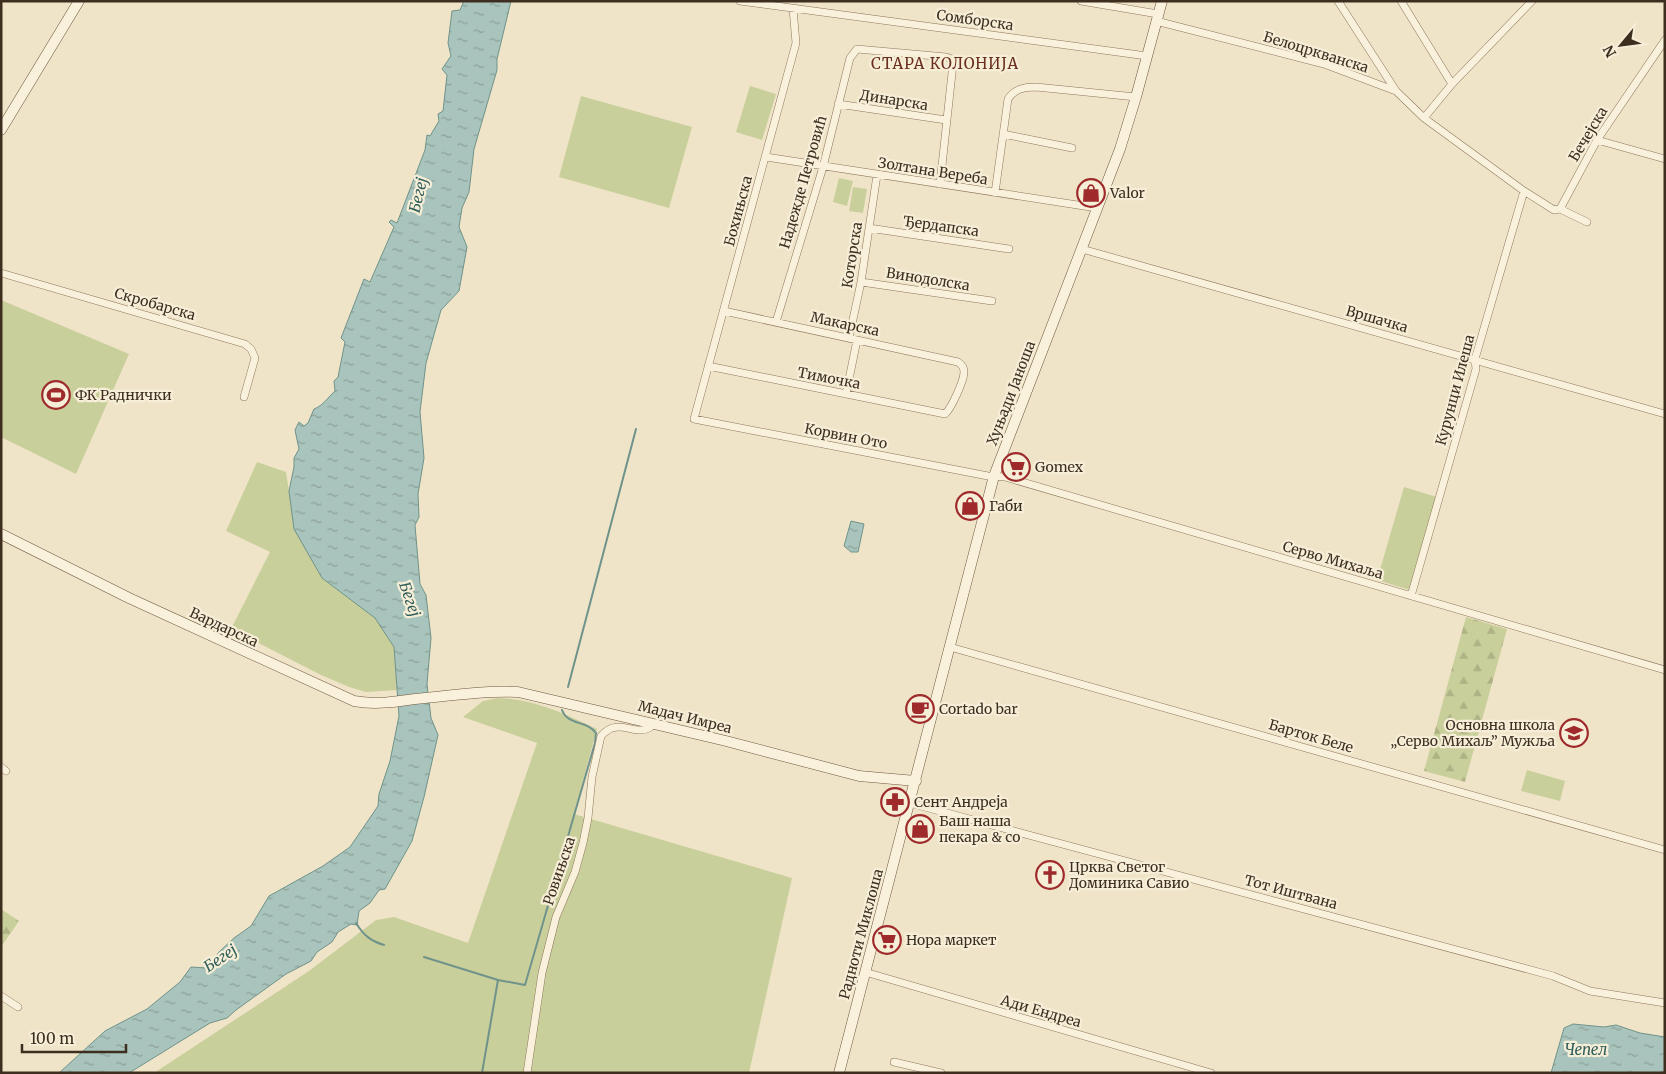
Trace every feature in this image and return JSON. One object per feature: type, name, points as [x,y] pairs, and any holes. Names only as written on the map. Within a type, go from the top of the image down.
[{"type":"street","points":[[1,130],[79,1]]},
{"type":"street","name":"Сомборска","points":[[740,1],[1147,56]]},
{"type":"street","name":"Белоцркванска","points":[[1081,1],[1157,18],[1324,64],[1396,91],[1424,118],[1524,192]]},
{"type":"street","name":"Хуњади Јаноша","points":[[910,802],[994,476],[1120,149],[1162,1]]},
{"type":"street","points":[[1338,1],[1396,91]]},
{"type":"street","points":[[1401,1],[1452,84]]},
{"type":"street","points":[[1424,118],[1452,84],[1532,1]]},
{"type":"street","name":"Бохињска","points":[[694,419],[796,43],[793,9]]},
{"type":"street","name":"Бечејска","points":[[1560,209],[1597,140],[1665,40]]},
{"type":"street","name":"Надежде Петровић","points":[[776,322],[823,167],[850,58],[857,49],[952,59],[954,64],[946,120]]},
{"type":"street","points":[[995,193],[1008,100],[1012,93],[1027,87],[1036,87],[1136,96]]},
{"type":"street","name":"Динарска","points":[[838,104],[946,120]]},
{"type":"street","points":[[940,184],[946,120]]},
{"type":"street","points":[[1003,134],[1072,148]]},
{"type":"street","points":[[1597,140],[1665,159]]},
{"type":"street","name":"Золтана Вереба","points":[[766,157],[1097,208]]},
{"type":"street","name":"Которска","points":[[849,338],[861,282],[877,175]]},
{"type":"street","points":[[1524,192],[1554,210],[1560,209],[1587,222]]},
{"type":"street","name":"Курунци Илеша","points":[[1411,596],[1476,369],[1475,359],[1524,192]]},
{"type":"street","name":"Ђердапска","points":[[869,228],[1009,249]]},
{"type":"street","name":"Вршачка","points":[[1082,249],[1665,414]]},
{"type":"street","name":"Скробарска","points":[[1,273],[245,344],[251,349],[255,358],[244,397]]},
{"type":"street","name":"Винодолска","points":[[861,282],[992,301]]},
{"type":"street","name":"Макарска","points":[[724,311],[960,363],[964,374],[951,408],[945,414]]},
{"type":"street","points":[[846,394],[857,340]]},
{"type":"street","name":"Тимочка","points":[[708,366],[945,414]]},
{"type":"street","name":"Корвин Ото","points":[[694,419],[994,476]]},
{"type":"street","name":"Серво Михаља","points":[[994,476],[1005,477],[1665,670]]},
{"type":"street","name":"Вардарска","points":[[1,534],[129,598],[344,697],[365,703],[446,696]]},
{"type":"street","name":"Барток Беле","points":[[950,647],[1665,850]]},
{"type":"street","name":"Мадач Имреа","points":[[446,696],[485,692],[518,692],[652,723],[859,776],[916,781]]},
{"type":"street","name":"Ровињска","points":[[527,1073],[542,972],[556,917],[575,872],[583,843],[588,818],[592,777],[601,736],[611,728],[618,726],[642,730],[648,729],[652,726],[652,723]]},
{"type":"street","name":"Радноти Миклоша","points":[[839,1073],[910,802]]},
{"type":"street","name":"Тот Иштвана","points":[[910,802],[1553,976],[1590,992],[1665,1003]]},
{"type":"street","name":"Ади Ендреа","points":[[865,972],[976,1006],[1212,1073]]},
{"type":"street","points":[[1,996],[18,1007]]},
{"type":"street","points":[[894,1062],[941,1073]]},
{"type":"green space","points":[[750,86],[776,94],[762,140],[736,132]]},
{"type":"green space","points":[[581,96],[692,127],[669,208],[559,177]]},
{"type":"green space","points":[[839,178],[853,181],[847,206],[833,202]]},
{"type":"green space","points":[[853,187],[867,189],[863,213],[849,211]]},
{"type":"green space","name":"ФК Раднички","points":[[1,300],[129,354],[76,474],[1,437]]},
{"type":"green space","points":[[257,462],[286,472],[295,529],[322,578],[376,618],[394,647],[397,690],[366,692],[349,687],[321,675],[231,629],[270,552],[226,531]]},
{"type":"green space","points":[[1404,487],[1437,497],[1410,590],[1377,580]]},
{"type":"green space","points":[[1466,617],[1507,629],[1465,782],[1424,771]]},
{"type":"green space","points":[[498,698],[537,704],[597,729],[574,814],[792,878],[749,1073],[154,1073],[309,971],[376,920],[394,917],[468,943],[537,743],[463,717],[483,701]]},
{"type":"green space","points":[[1527,770],[1565,781],[1560,801],[1521,791]]},
{"type":"green space","points":[[1,909],[19,921],[1,947]]},
{"type":"water","name":"Бегеј","points":[[464,1],[511,1],[497,59],[497,70],[474,149],[469,192],[462,208],[459,227],[467,247],[459,291],[441,310],[426,363],[420,412],[424,458],[418,494],[419,517],[415,525],[420,584],[426,595],[431,638],[427,684],[431,718],[438,735],[412,841],[385,889],[379,890],[370,903],[359,911],[357,925],[351,924],[338,932],[332,942],[317,952],[311,961],[286,974],[227,1018],[210,1023],[129,1073],[59,1073],[105,1031],[147,1009],[180,982],[191,967],[208,968],[219,952],[251,926],[269,896],[323,866],[350,847],[378,806],[379,794],[390,761],[399,716],[394,647],[375,618],[322,578],[294,529],[289,491],[294,458],[299,449],[295,430],[299,422],[304,426],[308,423],[314,409],[335,391],[334,381],[338,377],[345,342],[341,338],[364,279],[370,282],[394,227],[389,222],[391,220],[397,223],[425,150],[427,135],[430,136],[439,121],[438,114],[443,111],[447,75],[442,69],[451,56],[448,43],[452,11],[460,10]]},
{"type":"water","points":[[851,521],[864,524],[858,552],[851,552],[844,546]]},
{"type":"water","name":"Чепел","points":[[1573,1024],[1604,1027],[1616,1025],[1640,1033],[1665,1037],[1665,1073],[1551,1073],[1564,1028]]},
{"type":"waterway","points":[[568,687],[636,429]]},
{"type":"waterway","points":[[498,980],[525,985],[595,743],[596,733],[588,726],[569,719],[562,710]]},
{"type":"waterway","points":[[356,923],[368,937],[384,945]]},
{"type":"waterway","points":[[424,957],[498,980],[482,1073]]},
{"type":"place","name":"Valor","points":[[1091,193]]},
{"type":"place","name":"ФК Раднички","points":[[56,395]]},
{"type":"place","name":"Gomex","points":[[1016,467]]},
{"type":"place","name":"Габи","points":[[970,506]]},
{"type":"place","name":"Cortado bar","points":[[920,709]]},
{"type":"place","name":"Основна школа „Серво Михаљ” Мужља","points":[[1574,733]]},
{"type":"place","name":"Сент Андреја","points":[[895,802]]},
{"type":"place","name":"Баш наша пекара & co","points":[[920,829]]},
{"type":"place","name":"Црква Светог Доминика Савио","points":[[1050,875]]},
{"type":"place","name":"Нора маркет","points":[[887,940]]},
{"type":"district","name":"СТАРА КОЛОНИЈА","points":[[945,63]]}]
